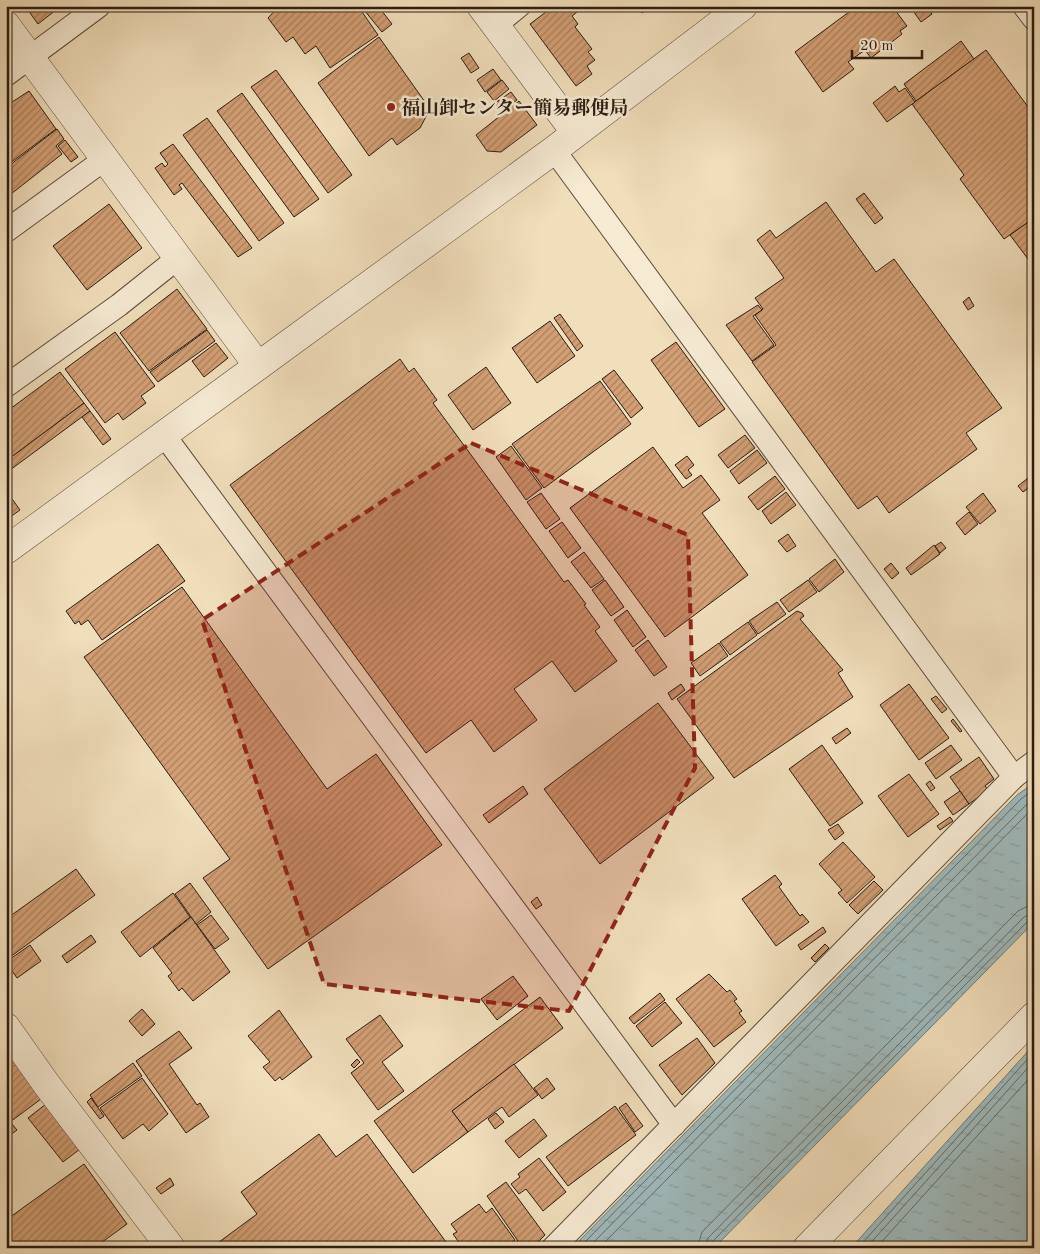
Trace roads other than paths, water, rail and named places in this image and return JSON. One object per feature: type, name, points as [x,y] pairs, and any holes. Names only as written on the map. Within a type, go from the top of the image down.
[{"type":"street","points":[[6,75],[100,6]]},
{"type":"street","points":[[519,6],[489,15],[575,132]]},
{"type":"street","points":[[6,550],[554,150],[575,132],[743,6]]},
{"type":"street","points":[[1024,6],[1034,19]]},
{"type":"street","points":[[6,25],[258,366]]},
{"type":"street","points":[[554,150],[1014,777]]},
{"type":"street","points":[[6,231],[105,159]]},
{"type":"street","points":[[6,386],[119,305],[178,258]]},
{"type":"street","points":[[164,435],[674,1125]]},
{"type":"street","points":[[553,1248],[1014,777],[1034,762]]},
{"type":"street","points":[[807,1248],[1034,1016]]},
{"type":"street","points":[[6,1027],[47,1085],[171,1248]]},
{"type":"water","points":[[1034,783],[1034,922],[714,1248],[572,1248],[1017,795]]},
{"type":"water","points":[[1034,1045],[1034,1248],[851,1248],[1030,1049]]},
{"type":"place","name":"福山卸センター簡易郵便局","points":[[391,107]]}]
